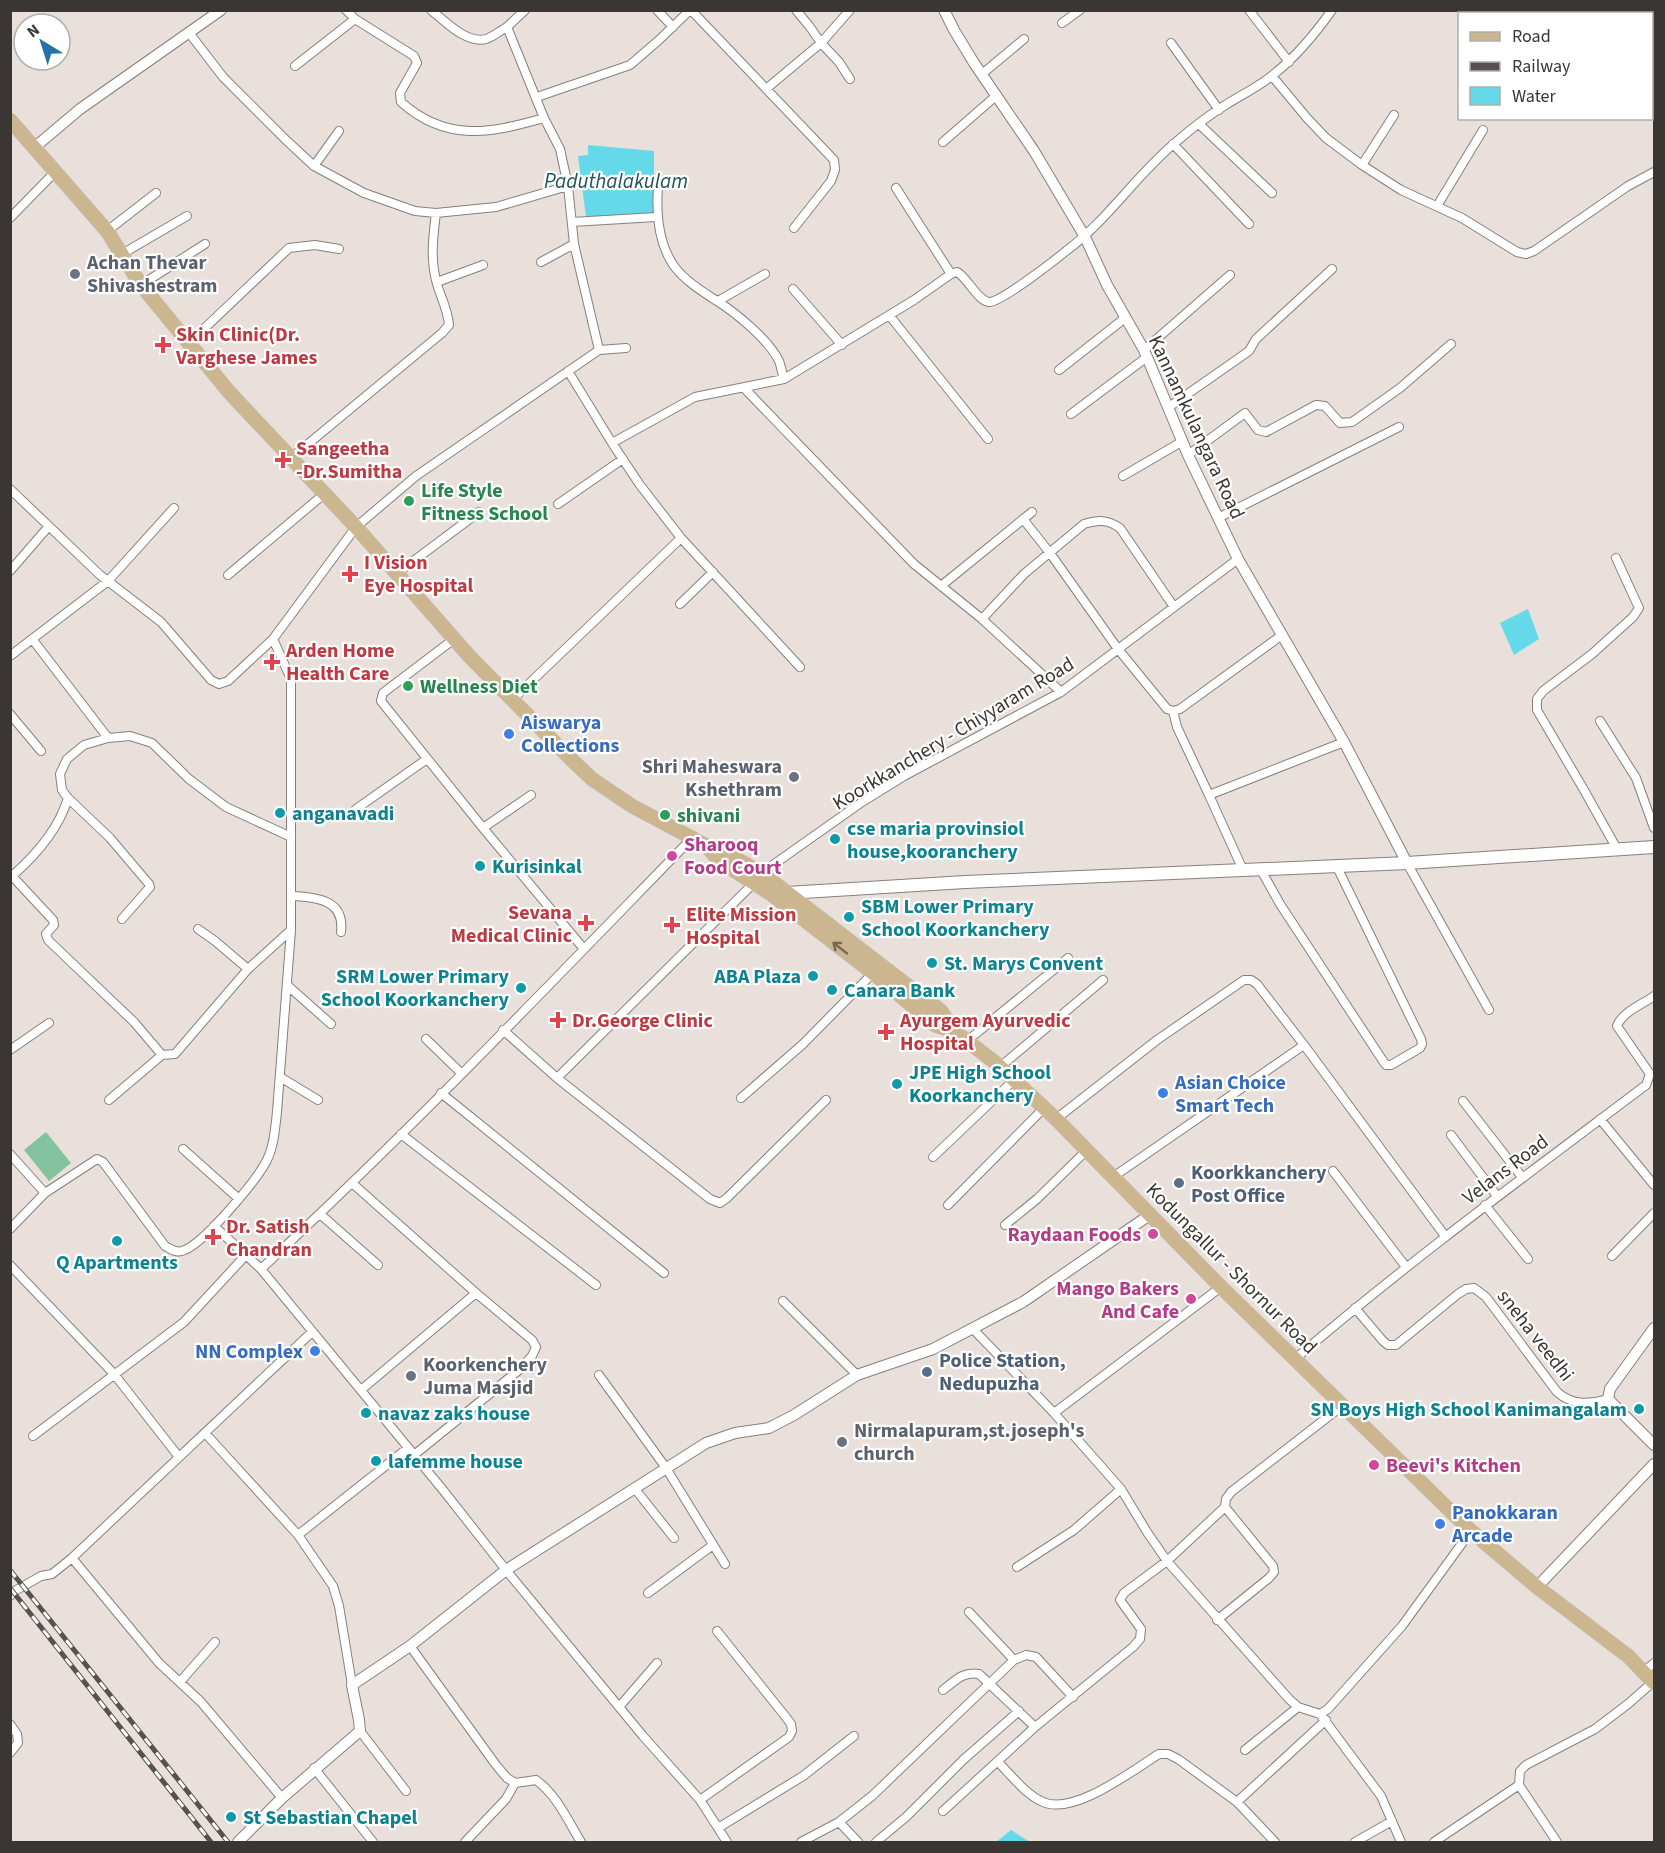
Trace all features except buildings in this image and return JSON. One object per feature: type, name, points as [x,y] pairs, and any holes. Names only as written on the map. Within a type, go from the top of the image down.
[{"type":"main road","points":[[10,120],[107,231],[141,285],[229,392],[356,526],[454,639],[592,779],[632,806],[707,846],[726,853],[762,875],[941,1011],[954,1031]]},
{"type":"main road","points":[[787,893],[977,881],[1336,867],[1654,847]]},
{"type":"main road","name":"Kodungallur - Shornur Road","points":[[762,875],[771,894],[873,973],[934,1025],[954,1031],[1000,1067],[1056,1119],[1221,1287],[1471,1531],[1537,1587],[1651,1675]]},
{"type":"street","points":[[34,147],[80,109],[190,34],[221,10]]},
{"type":"street","points":[[346,10],[355,19],[414,56],[417,63],[399,93],[401,102],[442,127],[466,131],[501,130],[544,118]]},
{"type":"street","points":[[431,10],[461,34],[476,39],[486,39],[507,27],[525,10]]},
{"type":"street","points":[[657,10],[674,27]]},
{"type":"street","points":[[537,97],[630,65],[691,10],[834,160],[835,170],[831,181],[794,228]]},
{"type":"street","points":[[795,10],[821,44],[839,62],[850,79]]},
{"type":"street","points":[[766,89],[821,44],[850,10]]},
{"type":"street","name":"Kannamkulangara Road","points":[[944,10],[954,30],[1034,151],[1085,237],[1125,318],[1146,353],[1188,455],[1238,559],[1344,742],[1407,863]]},
{"type":"street","points":[[1062,23],[1080,10]]},
{"type":"street","points":[[1249,10],[1289,62]]},
{"type":"street","points":[[612,443],[695,397],[784,379],[842,345],[951,274],[957,272],[962,275],[981,298],[991,302],[1039,272],[1085,237],[1173,144],[1289,62],[1316,34],[1332,10]]},
{"type":"street","points":[[296,66],[355,19]]},
{"type":"street","points":[[507,27],[544,118],[560,150],[568,186],[574,244],[599,350]]},
{"type":"street","points":[[190,34],[223,77],[314,166],[364,193],[415,211],[436,213],[496,207],[568,186]]},
{"type":"street","points":[[982,74],[1024,39]]},
{"type":"street","points":[[1171,43],[1219,110]]},
{"type":"street","points":[[1272,76],[1326,138],[1362,165],[1401,190],[1462,218],[1516,252],[1526,254],[1534,251],[1628,186],[1654,172]]},
{"type":"street","points":[[943,142],[997,95]]},
{"type":"street","points":[[1362,165],[1394,115]]},
{"type":"street","points":[[1199,124],[1272,194]]},
{"type":"street","points":[[1437,206],[1484,130]]},
{"type":"street","points":[[314,166],[339,131]]},
{"type":"street","points":[[1173,144],[1249,224]]},
{"type":"street","points":[[10,218],[55,172]]},
{"type":"street","points":[[658,187],[656,217],[664,247],[674,267],[705,294],[718,301],[750,327],[773,350],[784,379]]},
{"type":"street","points":[[896,189],[951,274]]},
{"type":"street","points":[[107,231],[156,193]]},
{"type":"street","points":[[291,458],[449,325],[431,254],[436,213]]},
{"type":"street","points":[[122,254],[187,216]]},
{"type":"street","points":[[572,222],[656,217]]},
{"type":"street","points":[[141,285],[205,244]]},
{"type":"street","points":[[542,262],[574,244]]},
{"type":"street","points":[[189,343],[290,248],[315,245],[339,249]]},
{"type":"street","points":[[437,282],[483,265]]},
{"type":"street","points":[[1169,407],[1249,351],[1256,339],[1332,269]]},
{"type":"street","points":[[718,301],[765,274]]},
{"type":"street","points":[[1071,414],[1146,353],[1230,275]]},
{"type":"street","points":[[793,289],[842,345]]},
{"type":"street","points":[[889,315],[988,439]]},
{"type":"street","points":[[1059,370],[1125,318]]},
{"type":"street","points":[[1188,455],[1245,413],[1258,430],[1266,432],[1316,405],[1325,406],[1340,423],[1352,422],[1400,388],[1451,344]]},
{"type":"street","points":[[10,489],[108,581],[161,622],[211,680],[219,684],[228,681],[273,639],[356,526],[416,476],[599,350],[626,348]]},
{"type":"street","points":[[568,371],[640,485],[681,538],[800,667]]},
{"type":"street","points":[[744,388],[915,564],[982,619],[1061,692]]},
{"type":"street","points":[[1218,518],[1399,427]]},
{"type":"street","points":[[1123,476],[1183,441]]},
{"type":"street","points":[[558,504],[623,459]]},
{"type":"street","points":[[228,575],[324,494]]},
{"type":"street","points":[[10,656],[108,581],[174,508]]},
{"type":"street","points":[[396,574],[478,512]]},
{"type":"street","points":[[941,586],[1032,512]]},
{"type":"street","points":[[1023,519],[1118,649],[1167,708],[1173,711],[1180,710],[1282,635]]},
{"type":"street","points":[[982,619],[1024,574],[1084,524],[1096,521],[1109,521],[1120,528],[1174,607]]},
{"type":"street","points":[[10,571],[50,526]]},
{"type":"street","points":[[512,700],[681,538]]},
{"type":"street","points":[[1616,558],[1639,608],[1592,654],[1544,691],[1537,699],[1536,710],[1617,849]]},
{"type":"street","name":"Koorkkanchery - Chiyyaram Road","points":[[557,1078],[762,875],[862,802],[904,776],[1061,692],[1238,559]]},
{"type":"street","points":[[680,604],[712,573]]},
{"type":"street","points":[[10,1229],[45,1193],[97,1160],[103,1162],[165,1246],[176,1252],[185,1250],[214,1226],[266,1162],[273,1144],[280,1077],[292,896],[291,679],[273,639]]},
{"type":"street","points":[[454,639],[383,693],[381,701],[584,949]]},
{"type":"street","points":[[33,640],[108,738]]},
{"type":"street","points":[[1173,711],[1176,727],[1243,870]]},
{"type":"street","points":[[10,714],[41,752]]},
{"type":"street","points":[[1600,721],[1636,778],[1654,828]]},
{"type":"street","points":[[122,920],[150,887],[110,838],[62,790],[60,774],[67,759],[84,744],[130,736],[152,743],[189,779],[226,807],[291,837]]},
{"type":"street","points":[[1209,795],[1344,742]]},
{"type":"street","points":[[356,809],[427,759]]},
{"type":"street","points":[[483,828],[531,795]]},
{"type":"street","points":[[68,798],[50,834],[22,868],[11,875],[53,920],[54,925],[46,934],[48,940],[134,1023],[162,1055]]},
{"type":"street","points":[[261,1269],[441,1094],[692,838]]},
{"type":"street","points":[[1407,863],[1489,1010]]},
{"type":"street","points":[[1261,870],[1280,904],[1383,1061],[1386,1065],[1391,1065],[1420,1048],[1421,1039],[1336,867]]},
{"type":"street","points":[[292,896],[319,898],[335,909],[343,920],[341,932]]},
{"type":"street","points":[[198,929],[215,940],[248,969]]},
{"type":"street","points":[[109,1100],[162,1055],[175,1054],[248,969],[291,930]]},
{"type":"street","points":[[967,1041],[1068,958]]},
{"type":"street","points":[[741,1098],[803,1044],[873,973]]},
{"type":"street","points":[[1000,1067],[1103,980]]},
{"type":"street","points":[[1056,1119],[1157,1040],[1244,980],[1251,980],[1257,984],[1304,1045],[1445,1236]]},
{"type":"street","points":[[287,985],[331,1024]]},
{"type":"street","name":"Velans Road","points":[[1295,1359],[1445,1236],[1646,1085],[1652,1075],[1617,1026],[1624,1016],[1654,996]]},
{"type":"street","points":[[10,1050],[49,1023]]},
{"type":"street","points":[[503,1030],[557,1078],[710,1199],[720,1203],[826,1100]]},
{"type":"street","points":[[426,1039],[461,1073]]},
{"type":"street","points":[[1113,1177],[1304,1045]]},
{"type":"street","points":[[280,1077],[318,1100]]},
{"type":"street","points":[[933,1157],[1014,1080]]},
{"type":"street","points":[[441,1094],[664,1273]]},
{"type":"street","points":[[1463,1101],[1521,1178]]},
{"type":"street","points":[[948,1205],[1044,1108]]},
{"type":"street","points":[[1600,1119],[1654,1185]]},
{"type":"street","points":[[401,1134],[596,1285]]},
{"type":"street","points":[[1451,1135],[1497,1196]]},
{"type":"street","points":[[183,1149],[238,1199]]},
{"type":"street","points":[[1005,1225],[1037,1199],[1087,1150]]},
{"type":"street","points":[[10,1154],[45,1193]]},
{"type":"street","points":[[1333,1171],[1406,1268]]},
{"type":"street","points":[[298,1535],[519,1370],[532,1356],[536,1347],[531,1340],[352,1183]]},
{"type":"street","points":[[1485,1205],[1528,1259]]},
{"type":"street","points":[[1612,1256],[1654,1213]]},
{"type":"street","points":[[320,1214],[378,1265]]},
{"type":"street","points":[[352,1685],[410,1646],[506,1570],[706,1443],[735,1433],[769,1428],[857,1375],[933,1349],[973,1329],[1023,1302],[1151,1214]]},
{"type":"street","points":[[214,1226],[261,1269],[362,1390],[506,1570],[619,1707],[700,1800],[727,1842]]},
{"type":"street","points":[[33,1436],[184,1322],[246,1255]]},
{"type":"street","points":[[10,1265],[114,1374],[179,1457]]},
{"type":"street","points":[[1054,1413],[1221,1287]]},
{"type":"street","name":"sneha veedhi","points":[[1355,1308],[1383,1341],[1388,1345],[1396,1345],[1458,1294],[1466,1289],[1474,1288],[1486,1297],[1550,1383],[1566,1400],[1593,1403],[1608,1399]]},
{"type":"street","points":[[362,1390],[476,1293]]},
{"type":"street","points":[[783,1301],[857,1375]]},
{"type":"street","points":[[1654,1328],[1610,1389],[1608,1399],[1654,1445]]},
{"type":"street","points":[[973,1329],[1054,1413],[1121,1489],[1167,1561],[1217,1620],[1289,1699],[1298,1707],[1323,1717],[1381,1796],[1401,1842]]},
{"type":"street","points":[[10,1596],[40,1576],[52,1574],[72,1558],[312,1332]]},
{"type":"street","points":[[599,1375],[666,1468],[725,1564]]},
{"type":"street","points":[[943,1810],[1035,1727],[1140,1639],[1141,1629],[1120,1599],[1124,1593],[1167,1561],[1225,1507],[1226,1499],[1231,1492],[1342,1406]]},
{"type":"street","points":[[205,1433],[298,1535],[333,1586],[339,1606],[360,1731],[406,1791]]},
{"type":"street","points":[[1537,1587],[1654,1464]]},
{"type":"street","points":[[635,1489],[674,1538]]},
{"type":"street","points":[[1017,1567],[1074,1530],[1121,1489]]},
{"type":"street","points":[[1217,1620],[1274,1572],[1273,1566],[1225,1507]]},
{"type":"street","points":[[1237,1802],[1323,1717],[1402,1626],[1471,1531]]},
{"type":"street","points":[[648,1593],[713,1545]]},
{"type":"street","points":[[72,1558],[159,1662],[201,1702],[282,1798]]},
{"type":"street","points":[[969,1612],[1014,1660]]},
{"type":"street","points":[[700,1800],[789,1737],[792,1731],[791,1724],[717,1631]]},
{"type":"street","points":[[180,1682],[215,1642]]},
{"type":"street","points":[[410,1646],[496,1766],[515,1783],[536,1780],[544,1786],[559,1805],[581,1842]]},
{"type":"street","points":[[801,1842],[839,1822],[872,1796],[1014,1660],[1026,1655],[1036,1657],[1073,1696]]},
{"type":"street","points":[[619,1707],[657,1663]]},
{"type":"street","points":[[943,1690],[963,1674],[971,1672],[979,1674],[1035,1727]]},
{"type":"street","points":[[1557,1842],[1519,1785],[1520,1771],[1526,1765],[1595,1729],[1628,1704],[1651,1675]]},
{"type":"street","points":[[1245,1750],[1298,1707]]},
{"type":"street","points":[[876,1842],[906,1817],[963,1760],[1019,1712]]},
{"type":"street","points":[[10,1724],[17,1734],[18,1743],[10,1753]]},
{"type":"street","points":[[238,1842],[314,1768],[360,1731]]},
{"type":"street","points":[[718,1828],[802,1776],[854,1736]]},
{"type":"street","points":[[998,1762],[1029,1793],[1044,1802],[1058,1805],[1076,1802],[1159,1754],[1168,1754],[1237,1802],[1275,1842]]},
{"type":"street","points":[[314,1768],[373,1842]]},
{"type":"street","points":[[465,1842],[506,1799],[515,1783]]},
{"type":"street","points":[[1434,1842],[1519,1785]]},
{"type":"street","points":[[1355,1842],[1392,1821]]},
{"type":"street","points":[[839,1822],[858,1842]]},
{"type":"green space","points":[[46,1132],[71,1163],[49,1181],[24,1150]]},
{"type":"water","name":"Paduthalakulam","points":[[588,145],[654,151],[654,213],[586,217],[578,156],[588,155]]},
{"type":"water","points":[[1528,609],[1539,639],[1514,655],[1500,623]]},
{"type":"water","points":[[1011,1830],[1030,1842],[996,1842]]},
{"type":"railway","points":[[10,1570],[228,1842]]},
{"type":"railway","points":[[10,1588],[211,1842]]},
{"type":"place","name":"Achan Thevar Shivashestram","points":[[75,274]]},
{"type":"place","name":"Skin Clinic(Dr. Varghese James","points":[[163,345]]},
{"type":"place","name":"Sangeetha -Dr.Sumitha","points":[[283,460]]},
{"type":"place","name":"Life Style Fitness School","points":[[409,501]]},
{"type":"place","name":"I Vision Eye Hospital","points":[[350,574]]},
{"type":"place","name":"Arden Home Health Care","points":[[272,662]]},
{"type":"place","name":"Wellness Diet","points":[[408,686]]},
{"type":"place","name":"Aiswarya Collections","points":[[509,734]]},
{"type":"place","name":"Shri Maheswara Kshethram","points":[[794,777]]},
{"type":"place","name":"anganavadi","points":[[280,813]]},
{"type":"place","name":"shivani","points":[[665,815]]},
{"type":"place","name":"cse maria provinsiol house,kooranchery","points":[[835,839]]},
{"type":"place","name":"Sharooq Food Court","points":[[672,856]]},
{"type":"place","name":"Kurisinkal","points":[[480,866]]},
{"type":"place","name":"SBM Lower Primary School Koorkanchery","points":[[849,917]]},
{"type":"place","name":"Sevana Medical Clinic","points":[[586,923]]},
{"type":"place","name":"Elite Mission Hospital","points":[[672,925]]},
{"type":"place","name":"St. Marys Convent","points":[[932,963]]},
{"type":"place","name":"ABA Plaza","points":[[813,976]]},
{"type":"place","name":"SRM Lower Primary School Koorkanchery","points":[[521,988]]},
{"type":"place","name":"Canara Bank","points":[[832,990]]},
{"type":"place","name":"Dr.George Clinic","points":[[558,1020]]},
{"type":"place","name":"Ayurgem Ayurvedic Hospital","points":[[886,1032]]},
{"type":"place","name":"JPE High School Koorkanchery","points":[[897,1084]]},
{"type":"place","name":"Asian Choice Smart Tech","points":[[1163,1093]]},
{"type":"place","name":"Koorkkanchery Post Office","points":[[1179,1183]]},
{"type":"place","name":"Raydaan Foods","points":[[1153,1234]]},
{"type":"place","name":"Dr. Satish Chandran","points":[[213,1237]]},
{"type":"place","name":"Q Apartments","points":[[117,1241]]},
{"type":"place","name":"Mango Bakers And Cafe","points":[[1191,1299]]},
{"type":"place","name":"NN Complex","points":[[315,1351]]},
{"type":"place","name":"Police Station, Nedupuzha","points":[[927,1372]]},
{"type":"place","name":"Koorkenchery Juma Masjid","points":[[411,1376]]},
{"type":"place","name":"SN Boys High School Kanimangalam","points":[[1639,1409]]},
{"type":"place","name":"navaz zaks house","points":[[366,1413]]},
{"type":"place","name":"Nirmalapuram,st.joseph's church","points":[[842,1442]]},
{"type":"place","name":"lafemme house","points":[[376,1461]]},
{"type":"place","name":"Beevi's Kitchen","points":[[1374,1465]]},
{"type":"place","name":"Panokkaran Arcade","points":[[1440,1524]]},
{"type":"place","name":"St Sebastian Chapel","points":[[231,1817]]}]
